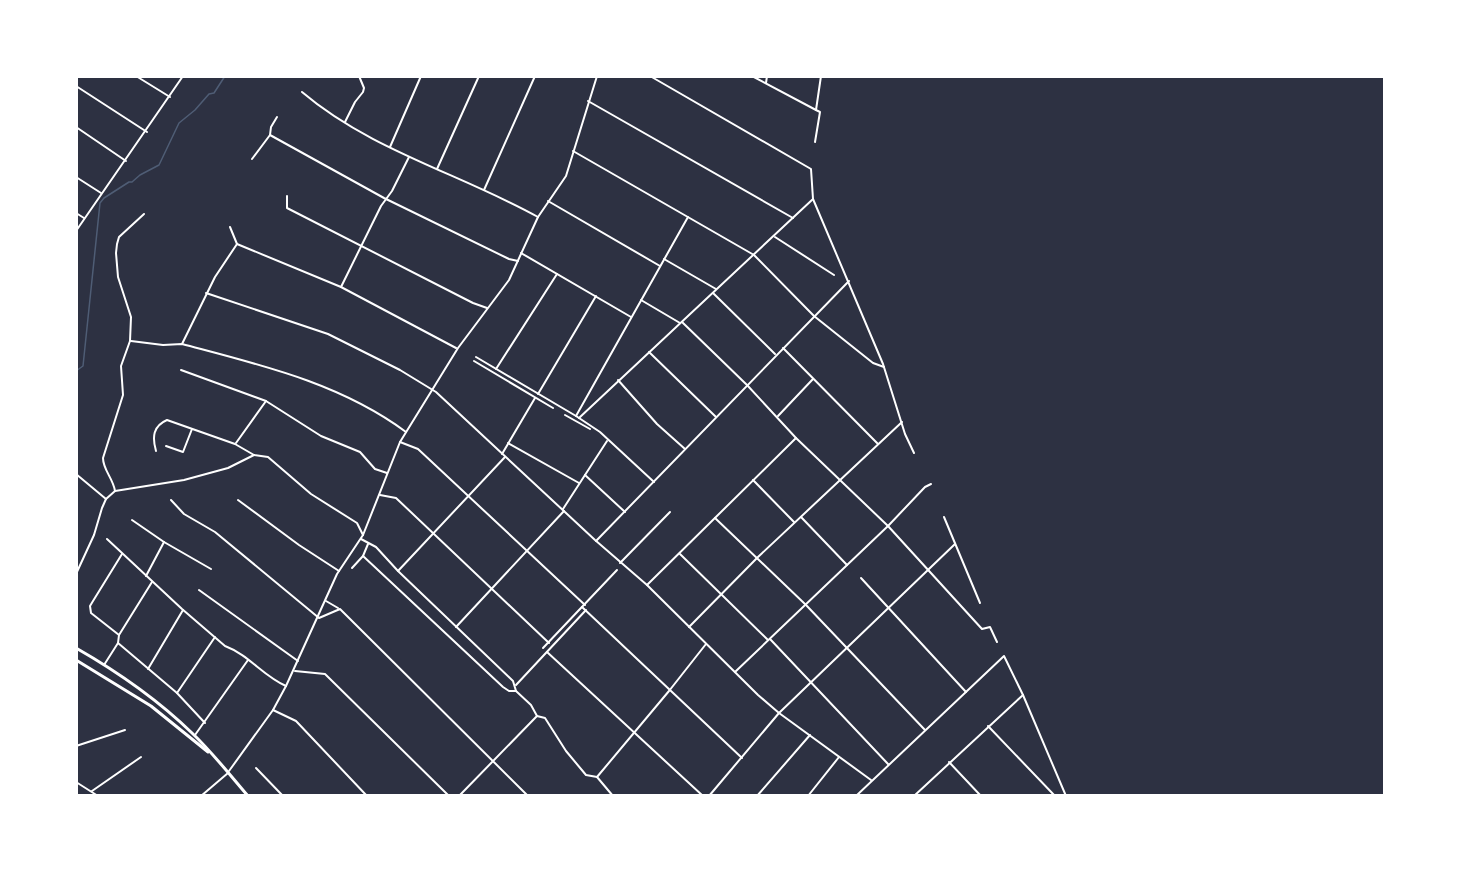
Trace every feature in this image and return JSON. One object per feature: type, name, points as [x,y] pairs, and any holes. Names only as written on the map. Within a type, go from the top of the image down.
[{"type":"main road","points":[[76,648],[155,700],[195,735],[248,795]]},
{"type":"main road","points":[[76,660],[164,716],[216,759]]},
{"type":"street","points":[[136,76],[170,97]]},
{"type":"street","points":[[76,231],[101,193],[147,132],[183,76]]},
{"type":"street","points":[[345,122],[363,92],[364,88],[359,76]]},
{"type":"street","points":[[390,147],[421,76]]},
{"type":"street","points":[[437,169],[479,76]]},
{"type":"street","points":[[484,190],[536,76]]},
{"type":"street","points":[[201,795],[228,773],[273,710],[294,671],[339,572],[363,535],[400,442],[457,348],[509,280],[538,217],[566,176],[572,150],[597,76]]},
{"type":"street","points":[[650,76],[811,169],[813,199],[884,367],[914,453]]},
{"type":"street","points":[[752,76],[820,112],[815,142]]},
{"type":"street","points":[[766,83],[767,76]]},
{"type":"street","points":[[816,110],[821,76]]},
{"type":"street","points":[[76,86],[147,132]]},
{"type":"street","points":[[302,92],[320,107],[390,147],[538,217]]},
{"type":"street","points":[[588,101],[793,218]]},
{"type":"street","points":[[252,159],[270,135],[271,127],[277,117]]},
{"type":"street","points":[[76,127],[126,161]]},
{"type":"street","points":[[270,135],[386,199],[509,259],[518,261]]},
{"type":"street","points":[[572,150],[754,255],[814,316],[873,363],[884,367]]},
{"type":"street","points":[[341,287],[381,206],[410,156]]},
{"type":"street","points":[[76,177],[101,193]]},
{"type":"street","points":[[287,196],[287,208],[462,298],[487,308]]},
{"type":"street","points":[[577,418],[775,237],[813,199]]},
{"type":"street","points":[[548,201],[660,266]]},
{"type":"street","points":[[76,213],[85,219]]},
{"type":"street","points":[[115,490],[102,460],[123,395],[121,366],[130,341],[131,317],[118,277],[116,253],[119,237],[144,214]]},
{"type":"street","points":[[577,418],[688,217]]},
{"type":"street","points":[[230,227],[237,244],[341,287],[457,348]]},
{"type":"street","points":[[775,237],[834,275]]},
{"type":"street","points":[[182,344],[206,293],[237,244]]},
{"type":"street","points":[[520,253],[632,316]]},
{"type":"street","points":[[664,259],[717,290]]},
{"type":"street","points":[[496,369],[557,274]]},
{"type":"street","points":[[596,541],[849,281]]},
{"type":"street","points":[[206,293],[328,334],[400,370],[432,390],[621,564],[647,585],[779,713],[871,780]]},
{"type":"street","points":[[713,293],[776,355]]},
{"type":"street","points":[[538,394],[596,296]]},
{"type":"street","points":[[641,300],[681,323],[747,385],[796,438],[888,526],[982,629],[990,627],[997,642]]},
{"type":"street","points":[[130,341],[163,345],[182,344],[281,370],[343,394],[387,418],[406,432]]},
{"type":"street","points":[[783,348],[878,444]]},
{"type":"street","points":[[649,352],[716,417]]},
{"type":"street","points":[[553,408],[475,359],[496,369],[600,432],[654,482]]},
{"type":"street","points":[[182,370],[266,401],[321,436],[360,452],[375,469],[387,473]]},
{"type":"street","points":[[777,417],[813,379]]},
{"type":"street","points":[[618,380],[657,424],[686,449]]},
{"type":"street","points":[[502,454],[535,398]]},
{"type":"street","points":[[235,444],[266,401]]},
{"type":"street","points":[[565,415],[577,418],[590,429]]},
{"type":"street","points":[[156,450],[154,433],[164,421],[169,420],[235,444],[254,455],[268,457],[311,494],[357,523],[363,535]]},
{"type":"street","points":[[689,627],[800,516],[902,422]]},
{"type":"street","points":[[166,446],[183,452],[192,429]]},
{"type":"street","points":[[647,585],[796,438]]},
{"type":"street","points":[[456,627],[563,510],[608,441]]},
{"type":"street","points":[[400,442],[418,449],[527,551],[669,691],[742,758]]},
{"type":"street","points":[[508,443],[579,483]]},
{"type":"street","points":[[248,452],[248,457]]},
{"type":"street","points":[[76,574],[88,550],[106,499],[115,490],[184,480],[228,468],[254,455]]},
{"type":"street","points":[[398,571],[505,457]]},
{"type":"street","points":[[76,474],[106,499]]},
{"type":"street","points":[[585,475],[625,512]]},
{"type":"street","points":[[753,480],[795,522]]},
{"type":"street","points":[[735,672],[848,565],[925,487],[932,484]]},
{"type":"street","points":[[380,495],[396,498],[549,643]]},
{"type":"street","points":[[171,500],[184,514],[215,532],[319,618]]},
{"type":"street","points":[[238,500],[339,572]]},
{"type":"street","points":[[621,564],[670,512]]},
{"type":"street","points":[[800,516],[848,565]]},
{"type":"street","points":[[944,517],[980,603]]},
{"type":"street","points":[[716,518],[847,646],[925,730]]},
{"type":"street","points":[[132,520],[164,542],[211,569]]},
{"type":"street","points":[[107,539],[215,637],[268,677],[286,686]]},
{"type":"street","points":[[361,539],[376,547],[513,681],[516,691],[531,705],[537,716],[544,718],[566,751],[586,775],[597,777],[613,795]]},
{"type":"street","points":[[146,576],[164,542]]},
{"type":"street","points":[[352,568],[363,556],[369,543]]},
{"type":"street","points":[[709,795],[779,713],[955,544]]},
{"type":"street","points":[[680,553],[811,681],[888,764]]},
{"type":"street","points":[[119,635],[98,619],[90,606],[122,554]]},
{"type":"street","points":[[363,556],[503,687],[508,691],[516,691]]},
{"type":"street","points":[[543,648],[617,570]]},
{"type":"street","points":[[861,578],[966,692]]},
{"type":"street","points":[[104,665],[118,643],[119,635],[152,582]]},
{"type":"street","points":[[200,590],[298,662]]},
{"type":"street","points":[[326,601],[338,608],[528,795]]},
{"type":"street","points":[[319,618],[338,608]]},
{"type":"street","points":[[148,669],[183,610]]},
{"type":"street","points":[[515,686],[586,610]]},
{"type":"street","points":[[177,693],[215,637]]},
{"type":"street","points":[[118,643],[177,693],[205,723]]},
{"type":"street","points":[[597,777],[706,644]]},
{"type":"street","points":[[547,652],[703,795]]},
{"type":"street","points":[[856,795],[1004,657],[1066,795]]},
{"type":"street","points":[[195,735],[248,660]]},
{"type":"street","points":[[294,671],[325,674],[449,795]]},
{"type":"street","points":[[914,795],[1023,695]]},
{"type":"street","points":[[273,710],[296,721],[367,795]]},
{"type":"street","points":[[459,795],[537,716]]},
{"type":"street","points":[[988,726],[1055,795]]},
{"type":"street","points":[[76,746],[125,730]]},
{"type":"street","points":[[757,795],[810,735]]},
{"type":"street","points":[[92,791],[141,757]]},
{"type":"street","points":[[808,795],[839,757]]},
{"type":"street","points":[[949,762],[981,795]]},
{"type":"street","points":[[256,768],[283,795]]},
{"type":"street","points":[[76,782],[98,795]]},
{"type":"waterway","points":[[76,371],[83,366],[100,203],[104,198],[159,165],[179,123],[209,94],[214,93],[225,76]]}]
